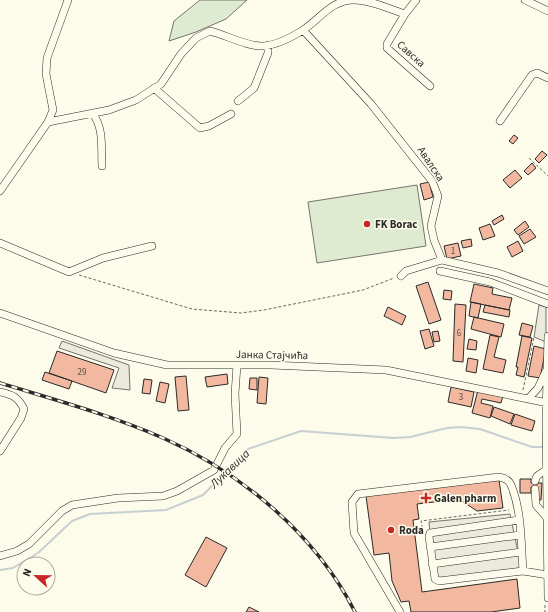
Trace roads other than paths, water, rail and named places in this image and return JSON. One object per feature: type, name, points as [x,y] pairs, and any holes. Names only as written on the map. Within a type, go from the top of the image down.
[{"type":"street","points":[[0,191],[48,122],[53,110],[46,74],[47,58],[68,0]]},
{"type":"street","points":[[48,122],[93,114],[136,100],[160,84],[181,54],[196,38],[210,31],[255,46],[268,46],[303,30],[331,7],[342,1],[356,0],[405,14],[416,0]]},
{"type":"street","points":[[525,0],[548,12]]},
{"type":"street","name":"Савска","points":[[405,14],[387,44],[387,48],[430,86]]},
{"type":"street","name":"Авалска","points":[[303,30],[372,104],[432,181],[438,196],[431,226],[434,240],[442,260]]},
{"type":"street","points":[[238,101],[254,88],[268,53],[268,46]]},
{"type":"street","points":[[500,121],[532,75],[537,73],[548,78]]},
{"type":"street","points":[[154,88],[200,128],[209,126],[231,114]]},
{"type":"street","points":[[93,114],[99,122],[102,166]]},
{"type":"street","points":[[0,243],[69,272],[103,258],[152,246]]},
{"type":"street","points":[[401,276],[406,271],[442,260],[498,273],[548,291]]},
{"type":"street","points":[[440,271],[490,282],[548,304]]},
{"type":"street","name":"Јанка Стајчића","points":[[0,313],[114,353],[167,366],[237,365],[386,370],[525,397],[547,403]]},
{"type":"street","points":[[548,336],[546,418],[548,598]]},
{"type":"street","points":[[0,556],[17,551],[29,544],[62,511],[72,506],[118,498],[163,496],[177,491],[211,472],[218,464],[225,448],[237,434],[235,394],[237,365]]},
{"type":"street","points":[[525,397],[538,388],[548,369]]},
{"type":"street","points":[[0,392],[13,395],[19,399],[24,409],[21,418],[0,451]]},
{"type":"street","points":[[547,466],[537,476],[535,485],[536,505],[547,518]]},
{"type":"street","points":[[400,612],[354,533],[352,502],[358,494],[500,476],[506,478],[511,484],[519,520],[523,571]]},
{"type":"street","points":[[519,520],[432,532],[429,537],[433,576],[435,579],[439,580],[523,571],[548,575]]},
{"type":"street","points":[[430,547],[520,535]]},
{"type":"street","points":[[432,564],[522,552]]},
{"type":"waterway","name":"Лукавица","points":[[0,570],[13,568],[38,553],[72,521],[90,514],[166,510],[203,495],[248,449],[301,431],[393,438],[410,437],[447,428],[461,427],[480,429],[532,447],[545,447]]},
{"type":"railway","points":[[0,383],[83,408],[123,422],[163,438],[192,452],[221,469],[274,509],[298,532],[320,557],[339,584],[355,612]]},
{"type":"place","name":"FK Borac","points":[[367,224]]},
{"type":"place","name":"Galen pharm","points":[[426,498]]},
{"type":"place","name":"Roda","points":[[391,530]]}]
